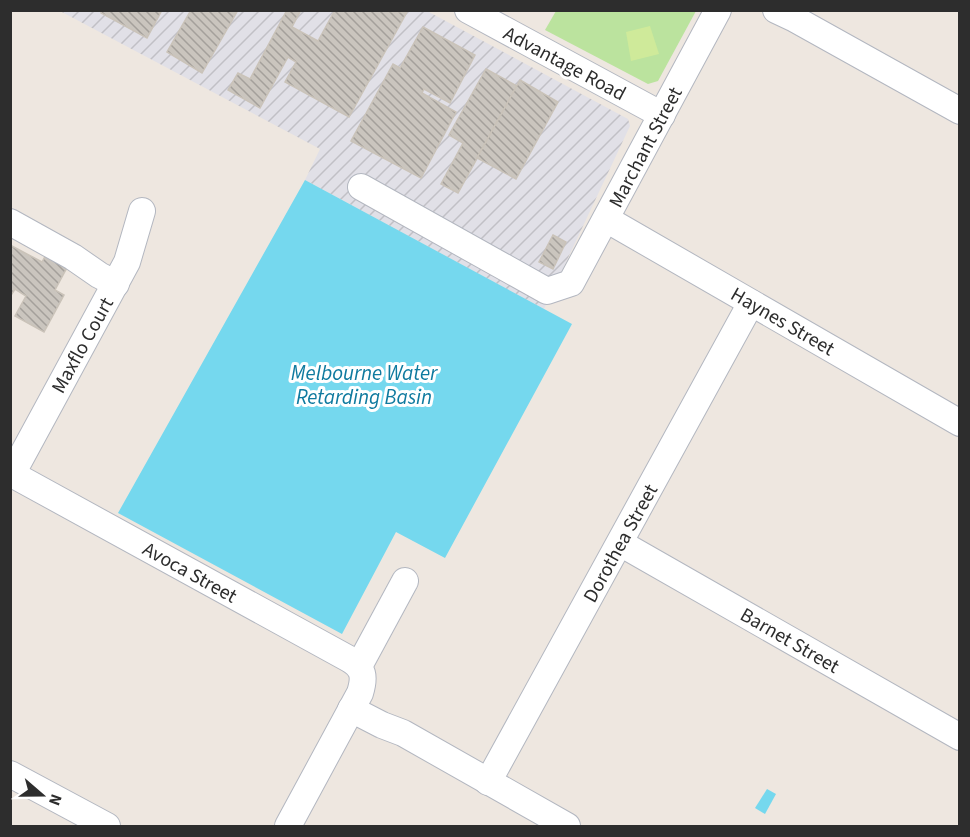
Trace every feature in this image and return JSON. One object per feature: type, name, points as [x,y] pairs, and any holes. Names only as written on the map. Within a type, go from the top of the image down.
[{"type":"street","name":"Advantage Road","points":[[468,10],[662,115]]},
{"type":"street","name":"Marchant Street","points":[[361,188],[546,291],[571,283],[718,10]]},
{"type":"street","points":[[786,13],[960,111]]},
{"type":"street","name":"Maxflo Court","points":[[11,474],[116,284],[127,261],[142,211]]},
{"type":"street","name":"Haynes Street","points":[[606,219],[960,423]]},
{"type":"street","points":[[10,222],[116,284]]},
{"type":"street","name":"Dorothea Street","points":[[489,782],[751,303]]},
{"type":"street","name":"Avoca Street","points":[[11,474],[349,659],[357,687],[381,715],[402,733],[567,826]]},
{"type":"street","name":"Barnet Street","points":[[620,543],[960,737]]},
{"type":"street","points":[[288,826],[357,687],[405,581]]},
{"type":"street","points":[[10,774],[106,826]]},
{"type":"shaded area","points":[[60,11],[427,11],[628,119],[630,126],[544,309],[305,180],[320,149]]},
{"type":"green space","points":[[556,11],[696,11],[658,81],[648,84],[545,30]]},
{"type":"green space","points":[[650,26],[659,54],[631,61],[626,32]]},
{"type":"water","name":"Melbourne Water Retarding Basin","points":[[305,180],[572,324],[445,558],[396,532],[342,634],[118,513]]},
{"type":"water","points":[[767,789],[776,794],[765,814],[755,808]]},
{"type":"building","points":[[102,10],[162,10],[147,38],[101,13]]},
{"type":"building","points":[[191,10],[238,10],[202,73],[167,52]]},
{"type":"building","points":[[287,10],[301,10],[292,27],[318,41],[335,10],[407,12],[349,117],[285,82],[296,62],[288,57],[260,108],[228,90],[238,73],[250,79]]},
{"type":"building","points":[[423,27],[475,55],[450,103],[424,89],[422,93],[456,112],[421,178],[351,141],[393,64],[400,68]]},
{"type":"building","points":[[486,69],[517,86],[458,193],[441,184],[463,143],[449,135]]},
{"type":"building","points":[[520,80],[558,102],[516,179],[477,158]]},
{"type":"building","points":[[553,235],[566,242],[553,269],[539,262]]},
{"type":"building","points":[[10,245],[42,262],[48,251],[70,262],[55,290],[64,295],[44,332],[15,316],[26,296],[15,289],[10,297]]}]
